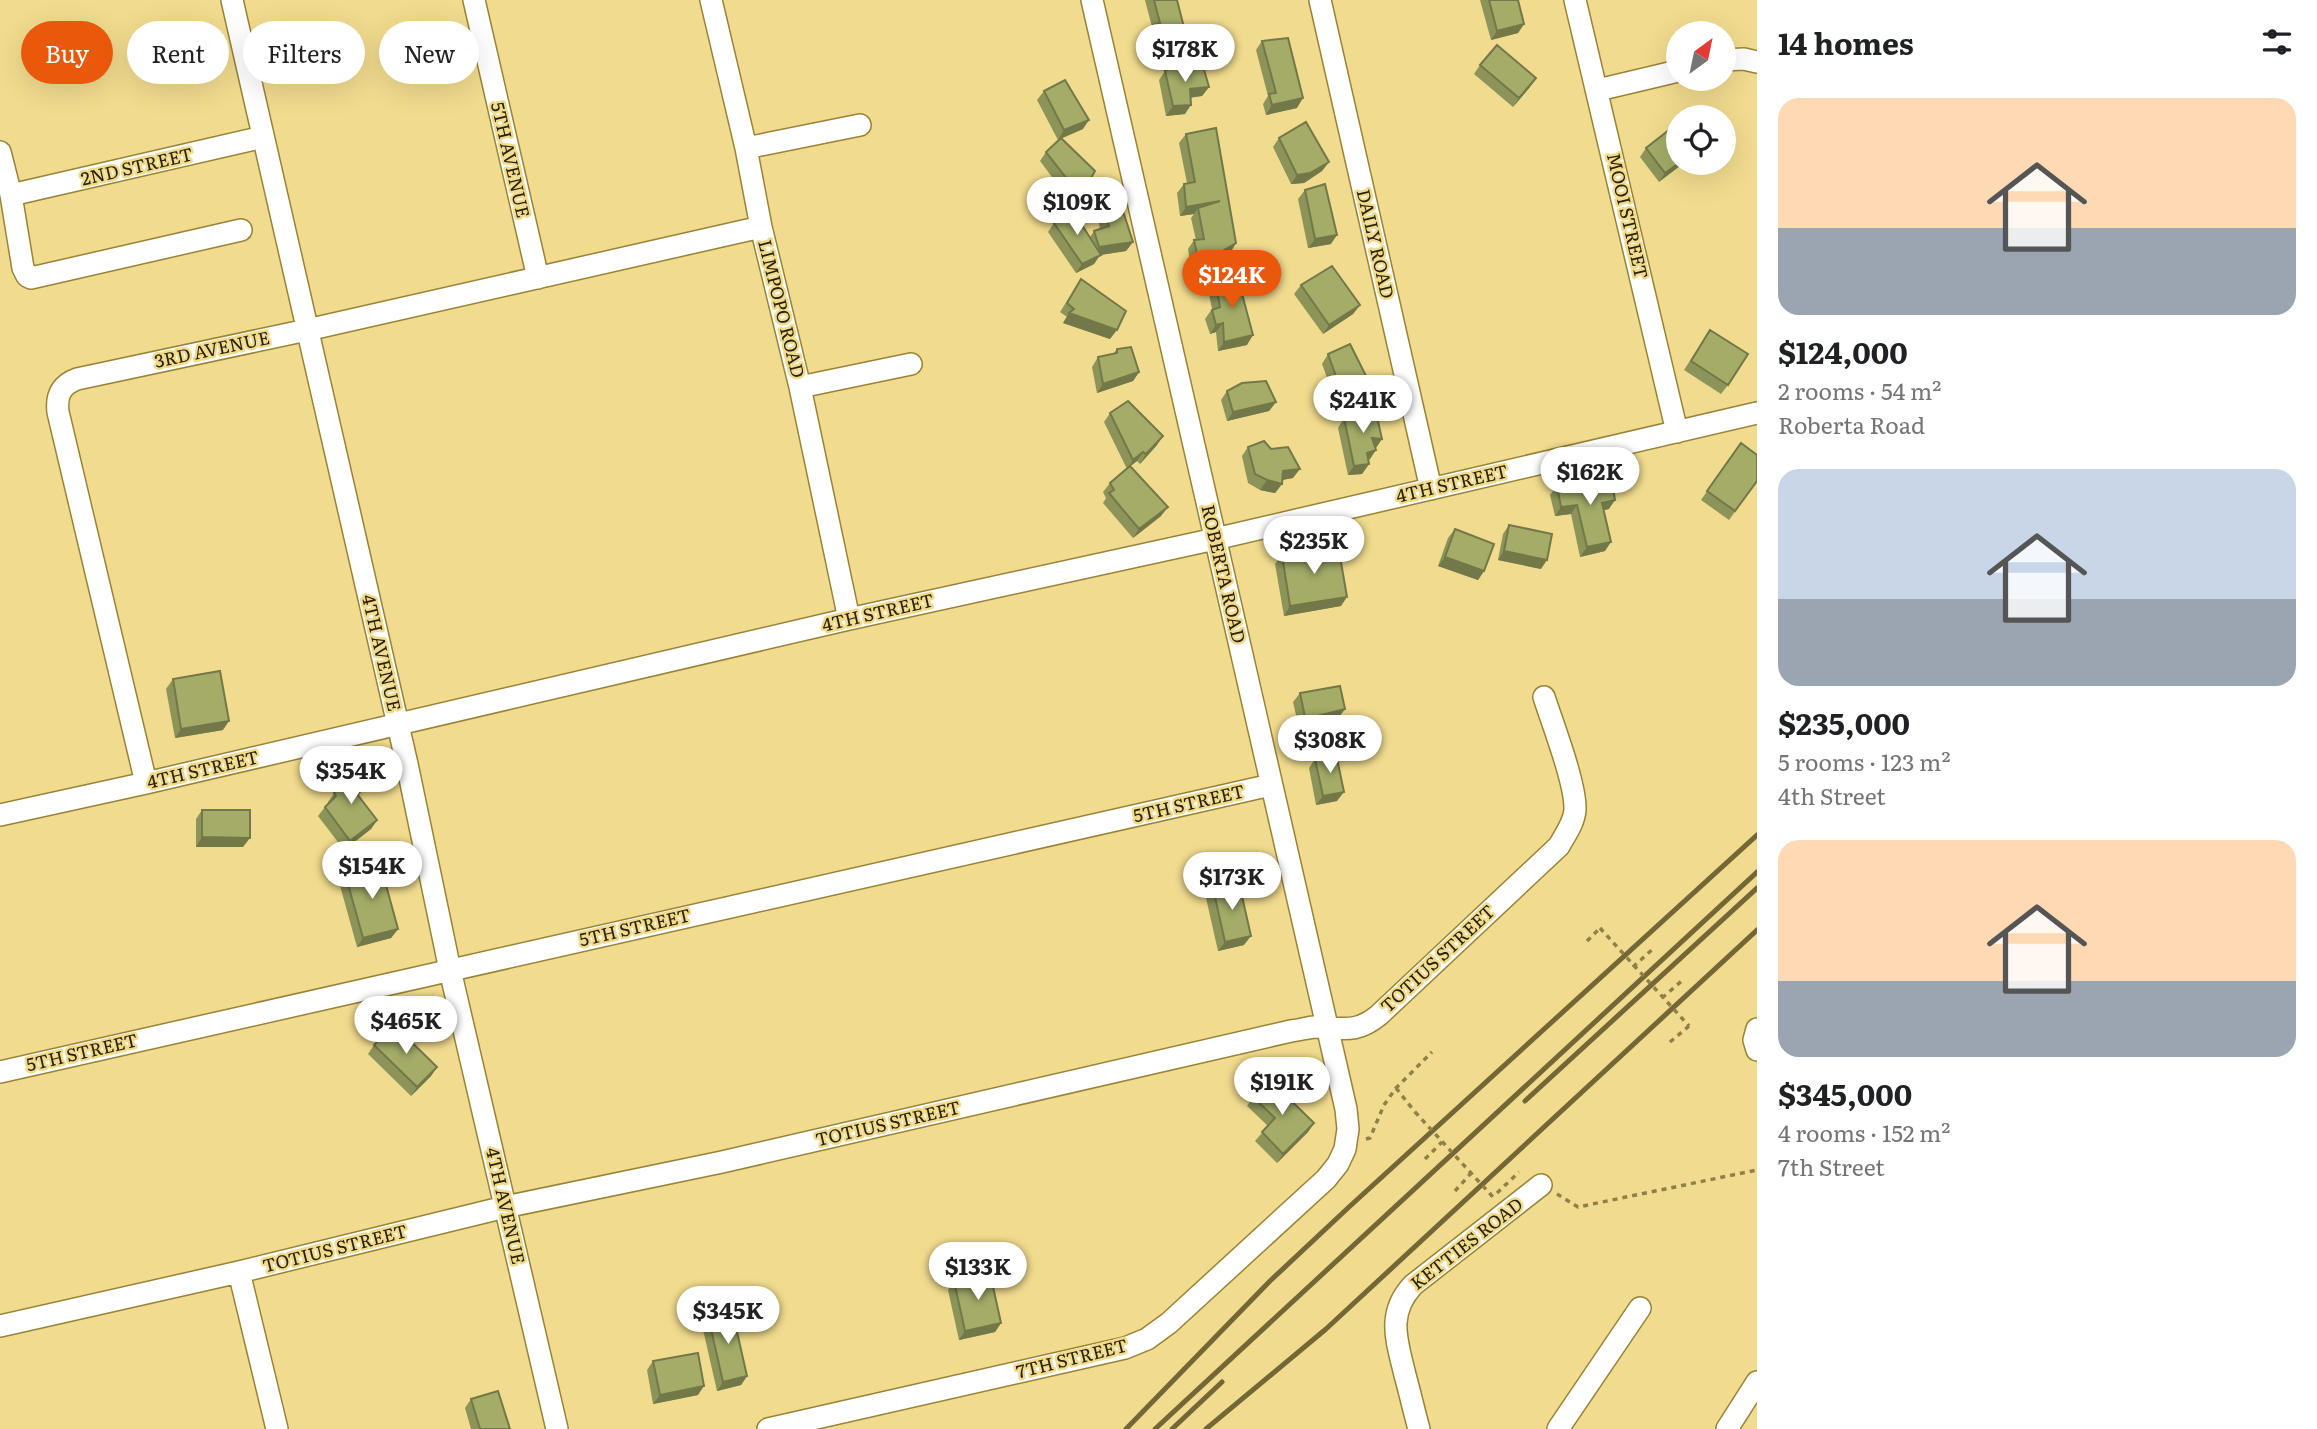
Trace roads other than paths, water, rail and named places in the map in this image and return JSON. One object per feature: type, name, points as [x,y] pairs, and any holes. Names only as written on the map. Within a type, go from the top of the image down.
[{"type":"street","name":"4TH AVENUE","points":[[232,0],[397,724],[450,970],[557,1429]]},
{"type":"street","name":"5TH AVENUE","points":[[474,0],[538,278]]},
{"type":"street","name":"LIMPOPO ROAD","points":[[711,0],[747,148],[761,227],[800,387],[849,619]]},
{"type":"street","name":"ROBERTA ROAD","points":[[1092,0],[1329,1028],[1346,1109],[1348,1129],[1345,1149]]},
{"type":"street","name":"DAILY ROAD","points":[[1320,0],[1431,489]]},
{"type":"street","name":"MOOI STREET","points":[[1576,0],[1677,432]]},
{"type":"street","points":[[1736,60],[1757,62]]},
{"type":"street","points":[[1598,90],[1666,74]]},
{"type":"street","points":[[747,148],[860,125]]},
{"type":"street","name":"2ND STREET","points":[[10,195],[263,137]]},
{"type":"street","points":[[0,152],[23,268],[27,276],[32,278],[241,230]]},
{"type":"street","name":"3RD AVENUE","points":[[146,783],[58,412],[59,392],[66,383],[761,227]]},
{"type":"street","points":[[800,387],[911,364]]},
{"type":"street","name":"4TH STREET","points":[[0,815],[1757,413]]},
{"type":"street","name":"TOTIUS STREET","points":[[0,1326],[239,1272],[505,1207],[736,1159],[1291,1031],[1312,1027],[1346,1030],[1369,1024],[1559,846],[1570,826],[1575,812],[1573,792],[1544,697]]},
{"type":"street","name":"5TH STREET","points":[[0,1072],[1271,785]]},
{"type":"street","points":[[1757,1029],[1754,1040],[1757,1050]]},
{"type":"street","name":"7TH STREET","points":[[768,1429],[1111,1351],[1147,1339],[1169,1323],[1326,1179],[1338,1164],[1345,1149]]},
{"type":"street","name":"KETTIES ROAD","points":[[1419,1429],[1395,1335],[1395,1323],[1402,1298],[1413,1286],[1541,1185]]},
{"type":"street","points":[[239,1272],[277,1429]]},
{"type":"street","points":[[1558,1429],[1640,1308]]},
{"type":"street","points":[[1727,1429],[1757,1382]]},
{"type":"railway","points":[[1126,1429],[1270,1281],[1757,835]]},
{"type":"railway","points":[[1155,1429],[1757,872]]},
{"type":"railway","points":[[1525,1101],[1757,888]]},
{"type":"railway","points":[[1206,1429],[1326,1329],[1757,930]]},
{"type":"railway","points":[[1172,1429],[1222,1382]]}]
